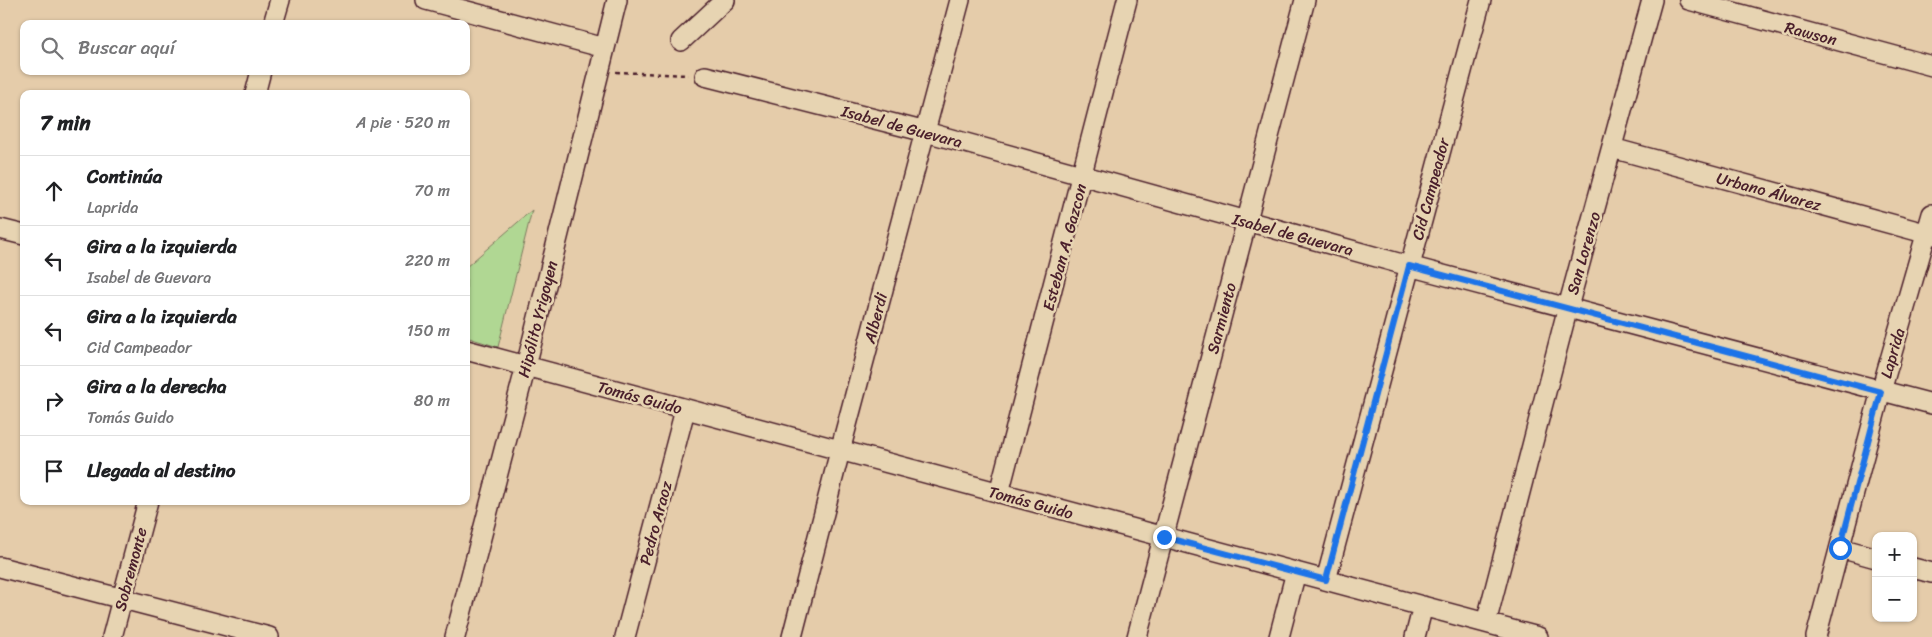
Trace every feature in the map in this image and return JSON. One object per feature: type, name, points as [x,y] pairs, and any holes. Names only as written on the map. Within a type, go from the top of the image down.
[{"type":"street","points":[[275,20],[280,0]]},
{"type":"street","points":[[426,0],[605,48]]},
{"type":"street","name":"Hipólito Yrigoyen","points":[[455,637],[526,366],[617,0]]},
{"type":"street","points":[[681,41],[725,0]]},
{"type":"street","name":"Alberdi","points":[[792,637],[960,0]]},
{"type":"street","name":"Esteban A. Gazcon","points":[[999,493],[1127,0]]},
{"type":"street","name":"Sarmiento","points":[[1136,637],[1305,0]]},
{"type":"street","name":"Cid Campeador","points":[[1326,580],[1481,0]]},
{"type":"street","name":"San Lorenzo","points":[[1486,623],[1568,307],[1652,0]]},
{"type":"street","name":"Rawson","points":[[1689,0],[1932,66]]},
{"type":"street","points":[[256,90],[260,75]]},
{"type":"street","name":"Isabel de Guevara","points":[[705,76],[926,132],[1246,222],[1932,404]]},
{"type":"street","name":"Urbano Álvarez","points":[[1612,148],[1929,234]]},
{"type":"street","name":"Laprida","points":[[1816,637],[1881,392],[1929,234],[1932,214]]},
{"type":"street","points":[[0,229],[20,234]]},
{"type":"street","name":"Tomás Guido","points":[[470,351],[1538,637]]},
{"type":"street","name":"Pedro Araoz","points":[[625,637],[685,410]]},
{"type":"street","name":"Sobremonte","points":[[112,637],[147,505]]},
{"type":"street","points":[[1840,548],[1872,557]]},
{"type":"street","points":[[0,567],[269,637]]},
{"type":"street","points":[[1917,569],[1932,573]]},
{"type":"street","points":[[1279,637],[1296,572]]},
{"type":"street","points":[[1415,637],[1423,606]]},
{"type":"path","points":[[599,71],[705,76]]},
{"type":"green space","points":[[532,210],[498,347],[470,338],[470,264]]},
{"type":"route","points":[[1164,537],[1326,580],[1409,266],[1881,392],[1840,548]]}]
